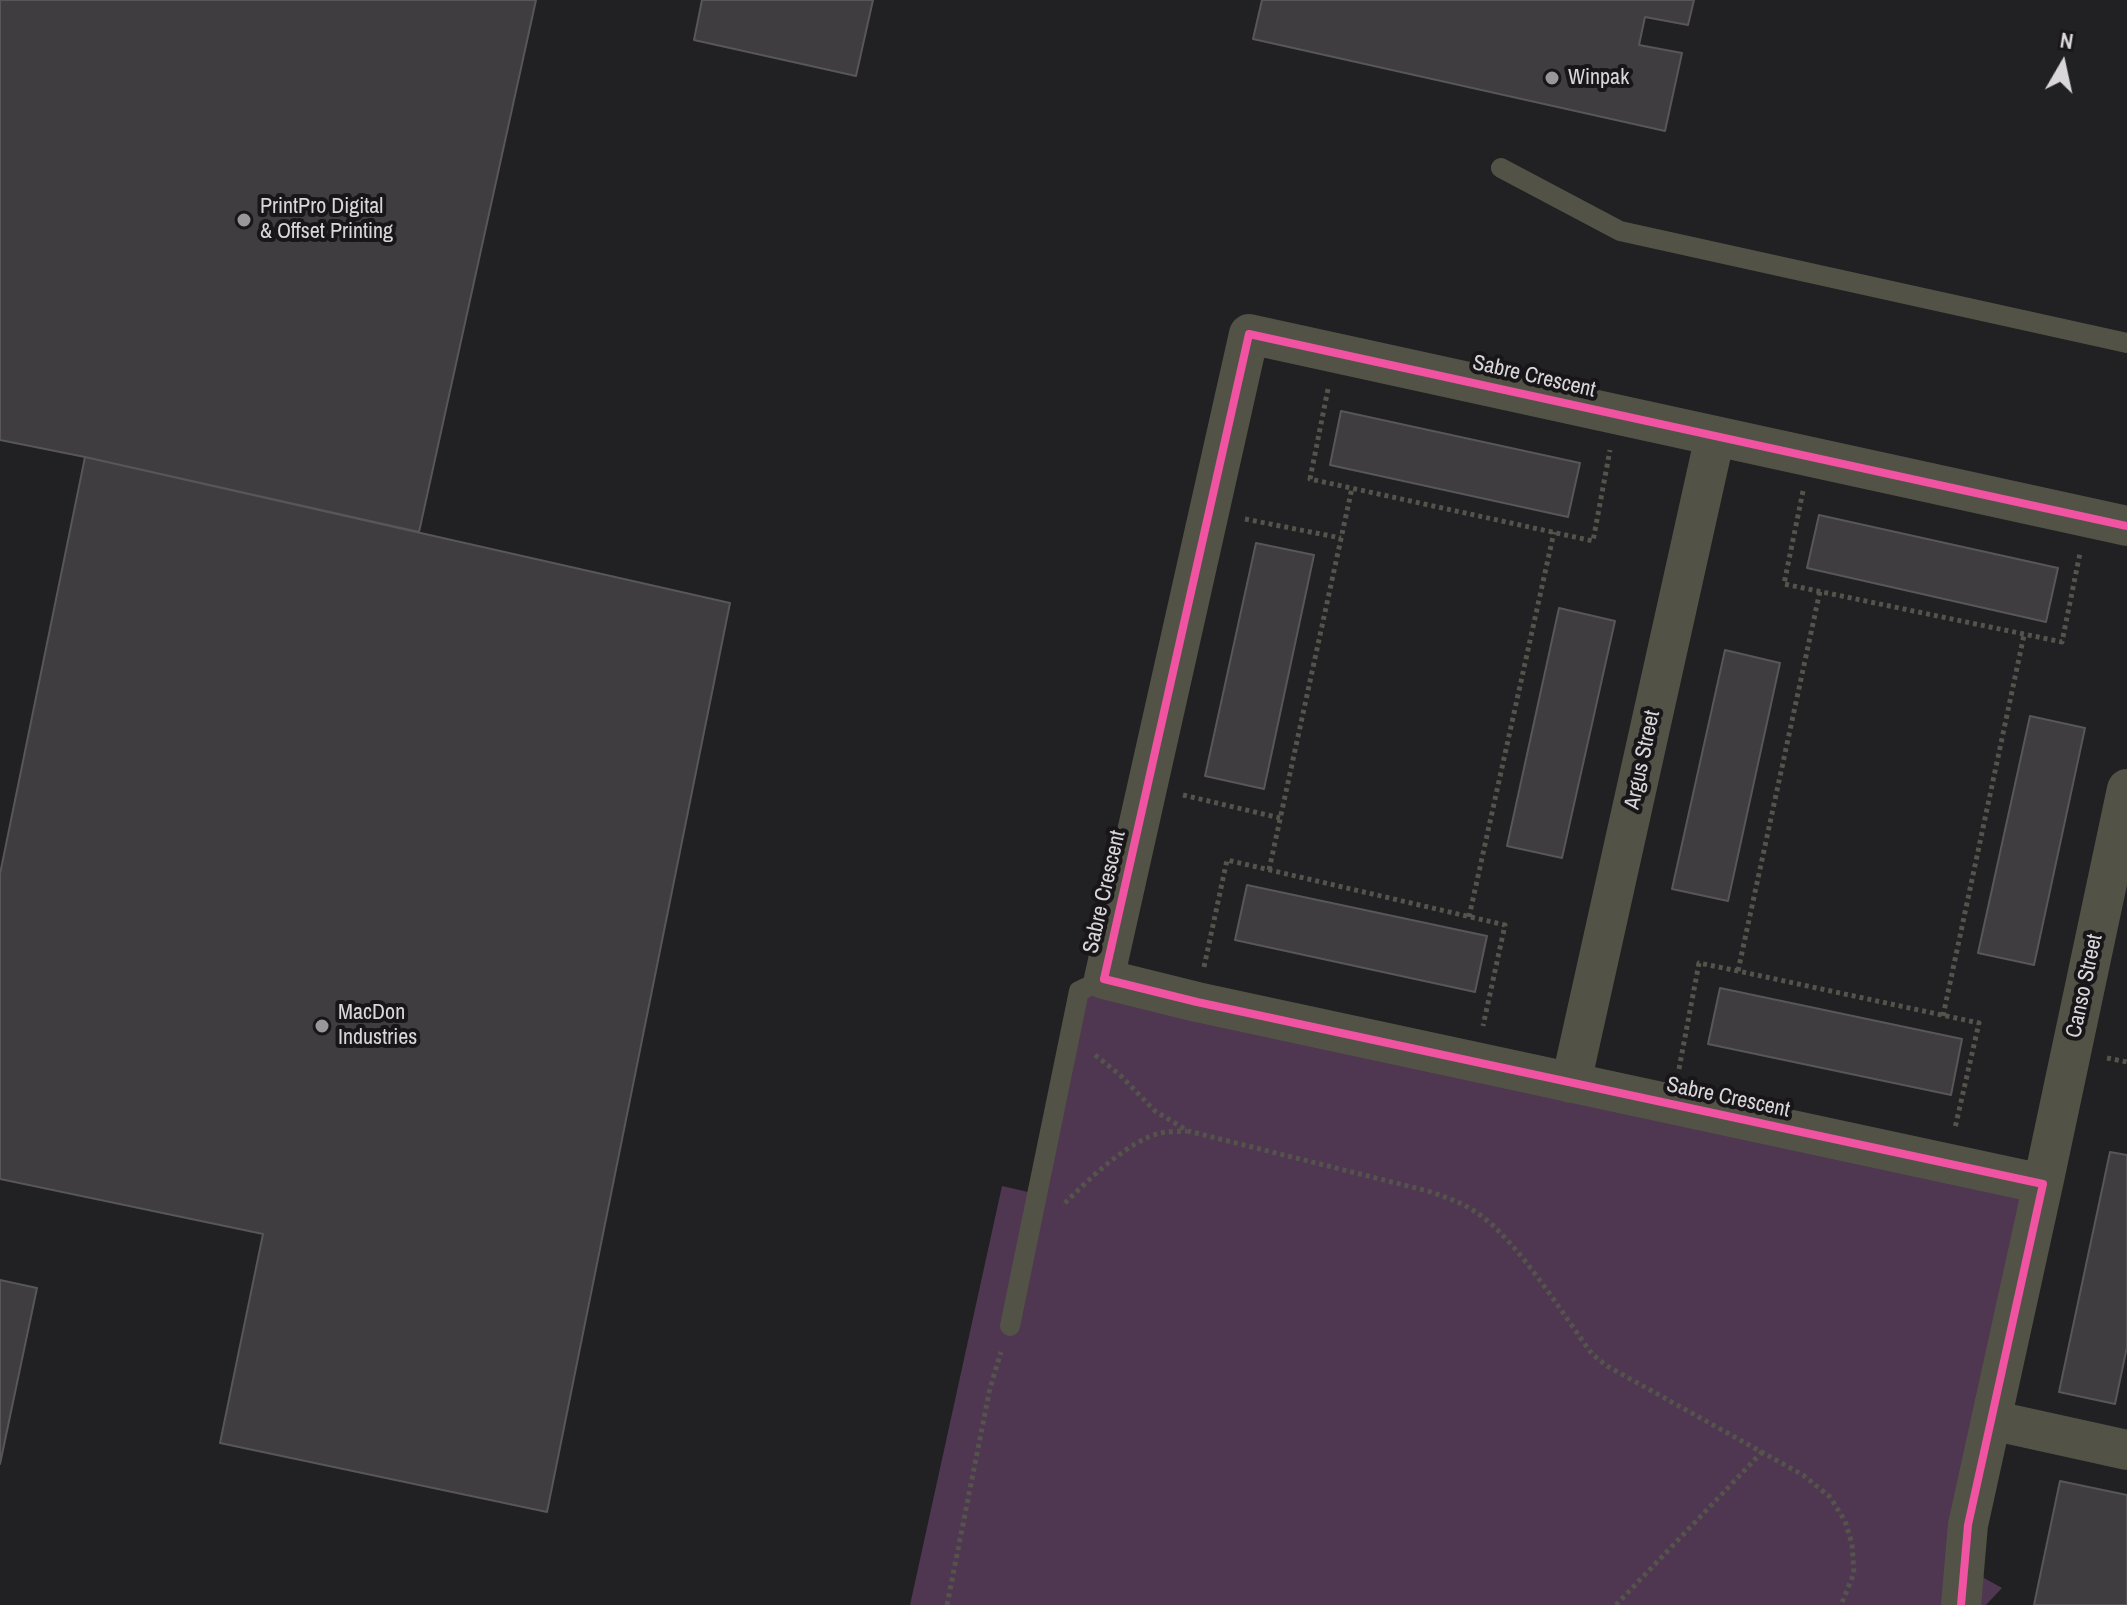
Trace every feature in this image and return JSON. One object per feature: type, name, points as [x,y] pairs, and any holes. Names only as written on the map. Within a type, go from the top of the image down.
[{"type":"street","name":"Sabre Crescent","points":[[2043,1184],[1197,1002],[1104,979],[1249,334],[2127,526]]},
{"type":"street","name":"Argus Street","points":[[1571,1083],[1715,436]]},
{"type":"street","name":"Canso Street","points":[[2043,1184],[2127,789]]},
{"type":"street","points":[[1961,1605],[1968,1525],[2043,1184]]},
{"type":"street","points":[[1991,1420],[2127,1450]]},
{"type":"lane","points":[[1501,168],[1620,231],[2127,343]]},
{"type":"lane","points":[[1010,1326],[1079,991],[1104,979]]},
{"type":"path","points":[[1336,352],[1310,479],[1593,541],[1618,414]]},
{"type":"path","points":[[1811,457],[1784,584],[2062,642],[2088,517]]},
{"type":"path","points":[[1269,870],[1352,488]]},
{"type":"path","points":[[1209,512],[1341,538]]},
{"type":"path","points":[[1469,917],[1554,532]]},
{"type":"path","points":[[1738,971],[1820,591]]},
{"type":"path","points":[[1943,1016],[2024,635]]},
{"type":"path","points":[[1147,787],[1280,818]]},
{"type":"path","points":[[1197,1002],[1227,860],[1505,925],[1475,1062]]},
{"type":"path","points":[[1672,1105],[1699,963],[1738,971],[1979,1023],[1947,1164]]},
{"type":"path","points":[[1071,1033],[1120,1075],[1155,1111],[1188,1131],[1428,1191],[1461,1203],[1485,1219],[1514,1249],[1599,1360],[1803,1475],[1830,1497],[1845,1521],[1852,1544],[1854,1573],[1841,1605]]},
{"type":"path","points":[[1028,1242],[1106,1164],[1160,1133],[1188,1131]]},
{"type":"path","points":[[947,1605],[990,1388],[1010,1326]]},
{"type":"path","points":[[1616,1605],[1762,1452]]},
{"type":"shaded area","points":[[1079,991],[2043,1184],[1972,1552],[1984,1578],[2002,1588],[1986,1605],[910,1605],[1002,1186],[1037,1194]]},
{"type":"building","name":"PrintPro Digital & Offset Printing","points":[[0,0],[536,0],[419,532],[0,440]]},
{"type":"building","points":[[702,0],[873,0],[856,76],[694,40]]},
{"type":"building","name":"Winpak","points":[[1262,0],[1694,0],[1688,25],[1645,17],[1639,45],[1682,53],[1665,131],[1253,39]]},
{"type":"building","points":[[1341,411],[1580,463],[1568,517],[1330,465]]},
{"type":"building","name":"MacDon Industries","points":[[85,457],[730,603],[547,1512],[220,1443],[263,1234],[0,1179],[0,874]]},
{"type":"building","points":[[1819,515],[2058,568],[2046,622],[1807,568]]},
{"type":"building","points":[[1256,543],[1314,555],[1264,789],[1205,776]]},
{"type":"building","points":[[1559,608],[1615,621],[1562,858],[1507,846]]},
{"type":"building","points":[[1725,650],[1780,663],[1728,901],[1672,889]]},
{"type":"building","points":[[2030,716],[2085,728],[2034,965],[1978,953]]},
{"type":"building","points":[[1247,885],[1487,936],[1475,992],[1235,940]]},
{"type":"building","points":[[1720,988],[1962,1039],[1951,1095],[1708,1044]]},
{"type":"building","points":[[2110,1152],[2127,1155],[2127,1347],[2115,1404],[2059,1392]]},
{"type":"building","points":[[0,1280],[37,1288],[0,1464]]},
{"type":"building","points":[[2060,1481],[2127,1495],[2127,1605],[2034,1605]]},
{"type":"cycle path","points":[[1961,1605],[1968,1525],[2043,1184],[1197,1002],[1104,979],[1249,334],[2127,526]]},
{"type":"place","name":"Winpak","points":[[1552,78]]},
{"type":"place","name":"PrintPro Digital & Offset Printing","points":[[244,220]]},
{"type":"place","name":"MacDon Industries","points":[[322,1026]]}]
